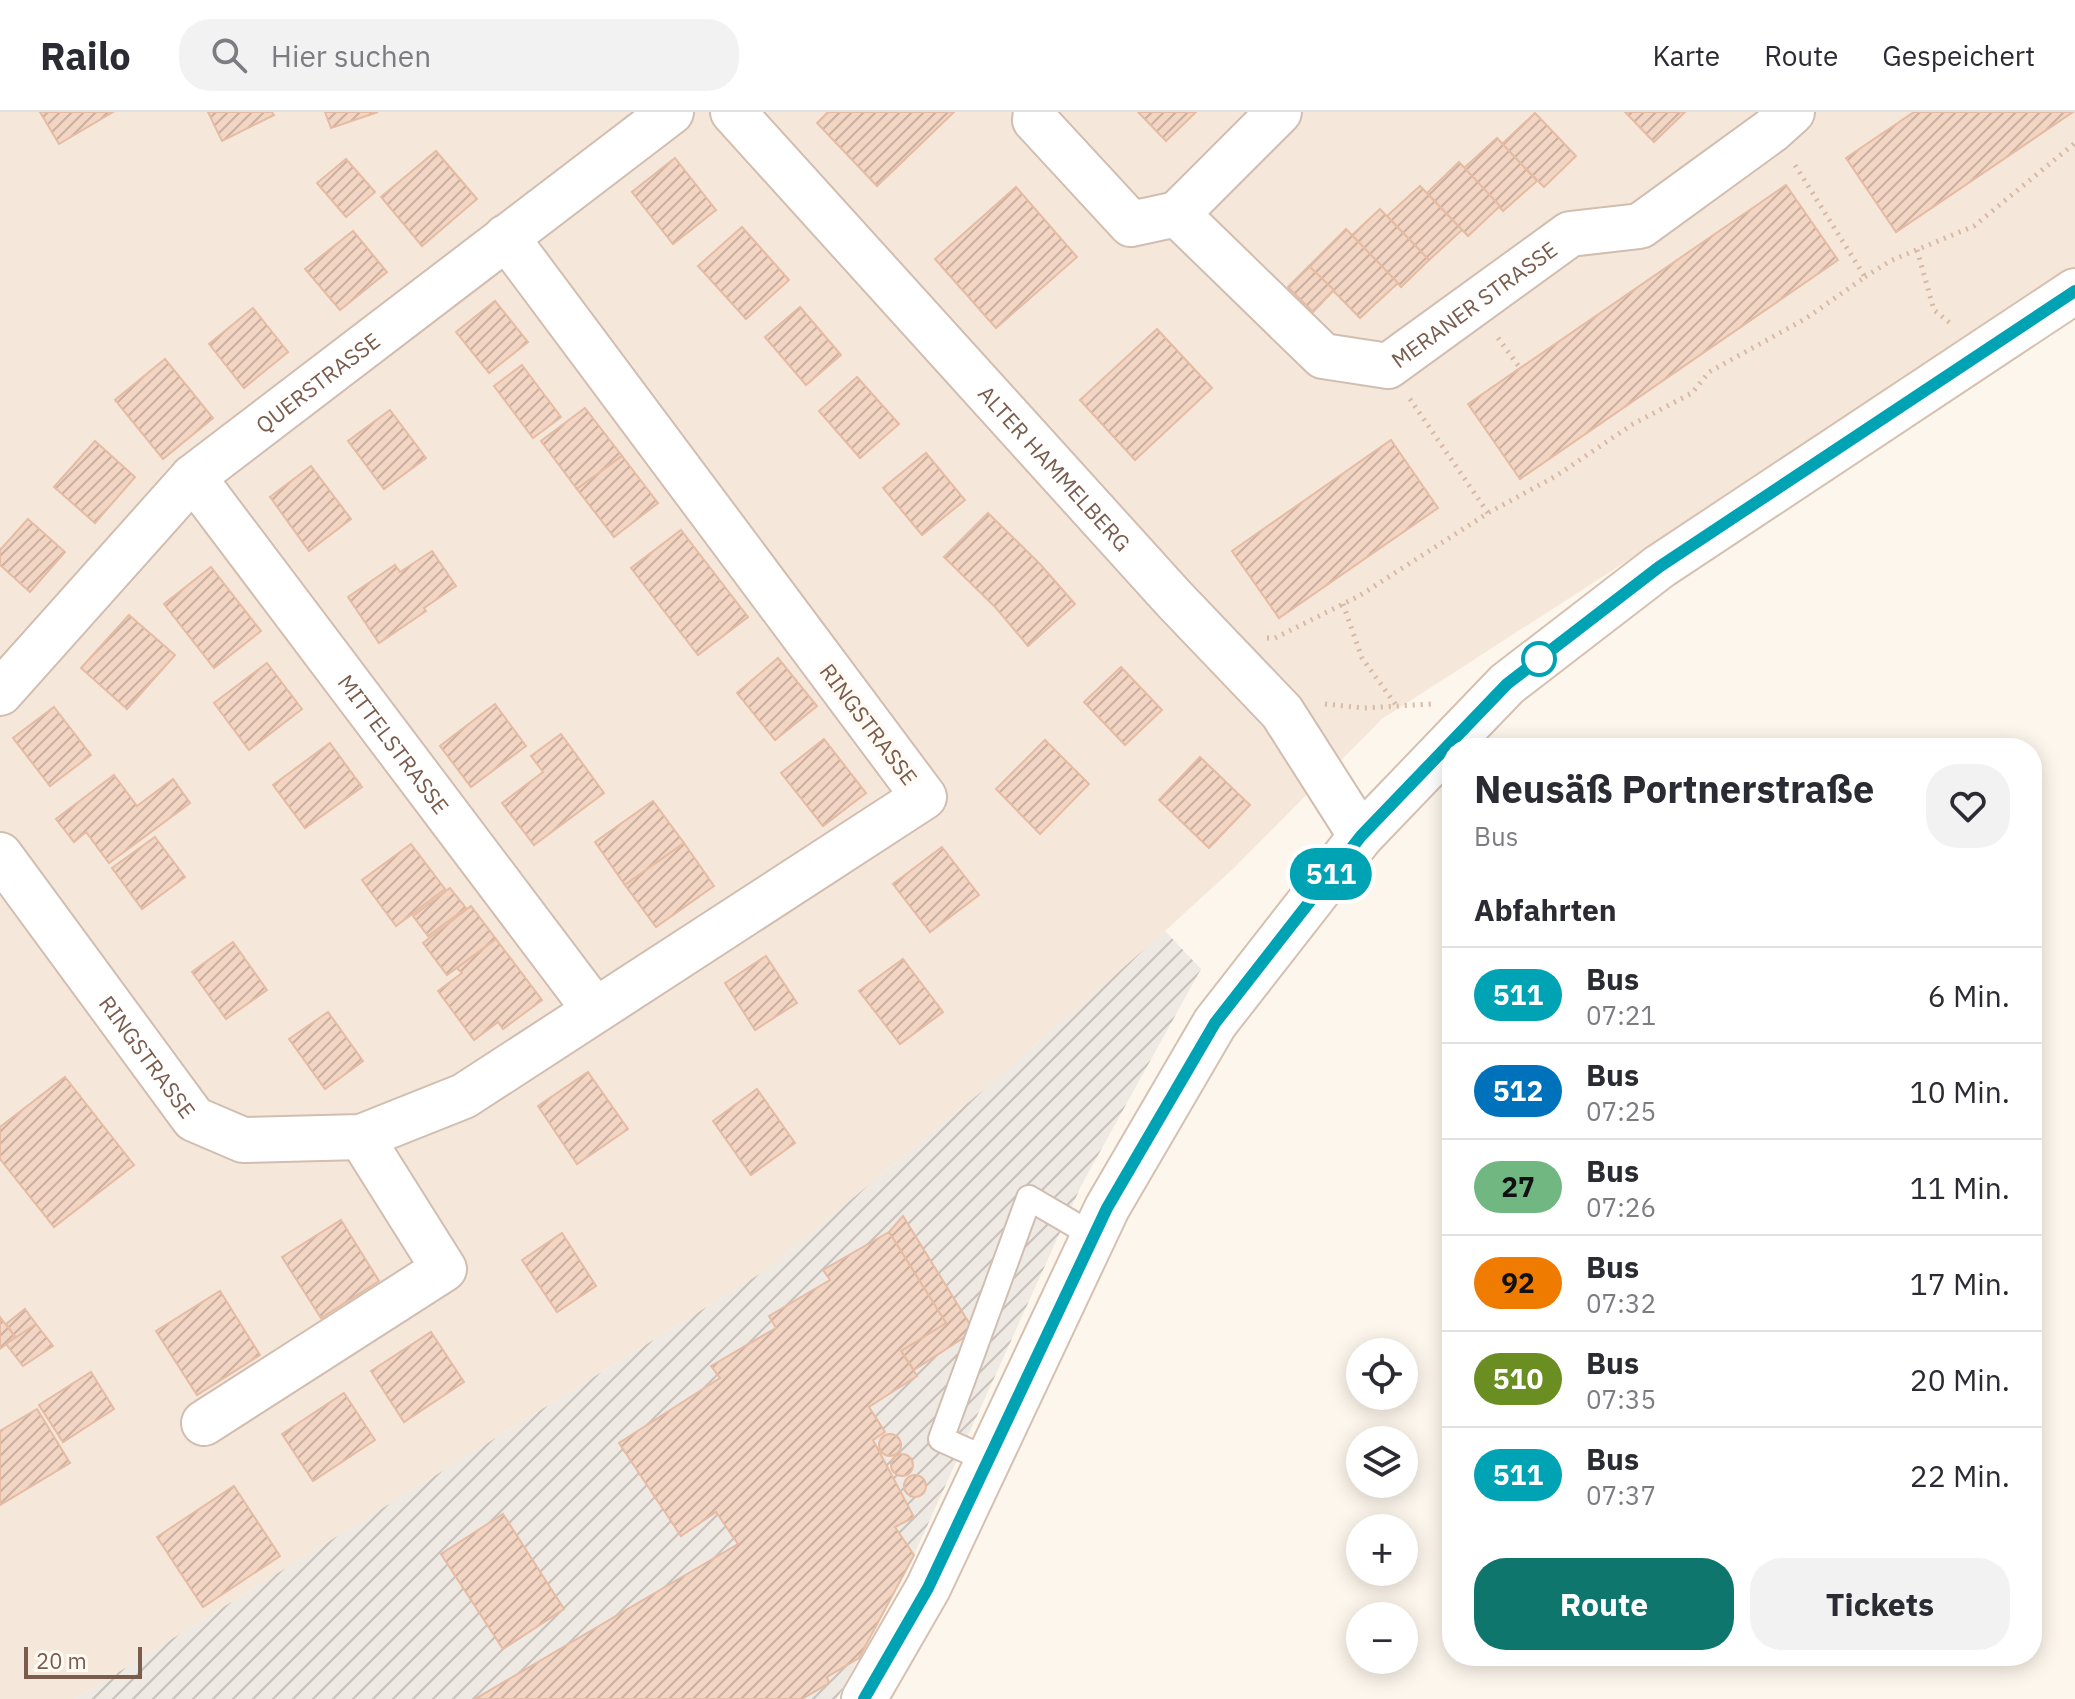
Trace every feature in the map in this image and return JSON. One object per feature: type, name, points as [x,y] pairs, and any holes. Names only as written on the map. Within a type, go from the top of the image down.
[{"type":"street","name":"QUERSTRASSE","points":[[0,693],[193,477],[671,112]]},
{"type":"street","name":"ALTER HAMMELBERG","points":[[733,112],[1282,712],[1361,836]]},
{"type":"street","points":[[1036,112],[1035,120],[1131,224],[1177,214],[1279,112]]},
{"type":"street","name":"MERANER STRASSE","points":[[1177,214],[1323,356],[1388,366],[1570,234],[1640,226],[1782,121]]},
{"type":"street","name":"RINGSTRASSE","points":[[0,855],[194,1119],[243,1140],[361,1137],[464,1096],[924,797],[506,237]]},
{"type":"street","points":[[1455,738],[1507,684],[1659,567],[2075,291]]},
{"type":"street","name":"MITTELSTRASSE","points":[[193,477],[595,1010]]},
{"type":"street","points":[[864,1699],[928,1588],[1115,1195],[1215,1023],[1361,836],[1442,752]]},
{"type":"street","points":[[204,1423],[444,1269],[361,1137]]},
{"type":"lane","points":[[988,1460],[941,1439],[1029,1198],[1094,1236]]},
{"type":"path","points":[[1782,121],[1865,277]]},
{"type":"path","points":[[1215,642],[1275,638],[1359,596],[1488,513],[1556,476],[1633,424],[1692,393],[1709,372],[1805,319],[1890,261],[1974,226],[2075,143]]},
{"type":"path","points":[[1917,250],[1928,289]]},
{"type":"path","points":[[1388,366],[1488,513]]},
{"type":"path","points":[[1343,604],[1362,658],[1396,706]]},
{"type":"path","points":[[1311,702],[1364,708],[1435,704]]},
{"type":"shaded area","points":[[0,112],[2075,112],[2075,272],[1382,719],[1235,867],[1165,931],[987,1087],[766,1270],[75,1699],[0,1699]]},
{"type":"shaded area","points":[[1165,931],[1201,969],[1081,1186],[914,1555],[837,1699],[75,1699],[766,1270],[987,1087]]},
{"type":"building","points":[[40,112],[113,112],[59,144]]},
{"type":"building","points":[[208,112],[272,112],[274,115],[222,141]]},
{"type":"building","points":[[325,112],[378,112],[331,128]]},
{"type":"building","points":[[828,112],[954,112],[877,186],[817,123]]},
{"type":"building","points":[[1138,112],[1196,112],[1166,141]]},
{"type":"building","points":[[1625,112],[1685,112],[1654,142]]},
{"type":"building","points":[[1914,112],[2073,112],[1896,232],[1846,158]]},
{"type":"building","points":[[1535,113],[1576,156],[1544,187],[1502,144]]},
{"type":"building","points":[[1497,138],[1537,181],[1503,211],[1464,168]]},
{"type":"building","points":[[436,151],[477,199],[422,246],[381,197]]},
{"type":"building","points":[[675,158],[716,210],[673,244],[632,192]]},
{"type":"building","points":[[346,159],[375,192],[346,217],[317,183]]},
{"type":"building","points":[[1459,162],[1500,206],[1468,236],[1427,193]]},
{"type":"building","points":[[1786,185],[1838,260],[1520,479],[1468,404]]},
{"type":"building","points":[[1420,186],[1462,230],[1429,260],[1387,216]]},
{"type":"building","points":[[1016,187],[1077,257],[996,328],[935,259]]},
{"type":"building","points":[[1380,209],[1429,260],[1401,287],[1352,235]]},
{"type":"building","points":[[742,227],[789,280],[746,319],[698,266]]},
{"type":"building","points":[[1346,229],[1398,283],[1360,318],[1309,266]]},
{"type":"building","points":[[353,231],[387,272],[340,310],[305,269]]},
{"type":"building","points":[[1309,266],[1334,290],[1313,312],[1288,287]]},
{"type":"building","points":[[495,301],[528,342],[489,373],[456,332]]},
{"type":"building","points":[[800,307],[841,355],[806,385],[765,337]]},
{"type":"building","points":[[253,308],[288,352],[244,388],[209,344]]},
{"type":"building","points":[[1157,329],[1212,388],[1135,460],[1080,400]]},
{"type":"building","points":[[165,359],[213,418],[163,459],[115,400]]},
{"type":"building","points":[[522,365],[561,417],[533,438],[494,386]]},
{"type":"building","points":[[857,377],[899,424],[860,458],[819,411]]},
{"type":"building","points":[[585,408],[622,456],[577,489],[541,441]]},
{"type":"building","points":[[390,410],[426,458],[384,489],[348,441]]},
{"type":"building","points":[[1391,440],[1438,508],[1279,618],[1232,551]]},
{"type":"building","points":[[95,441],[135,477],[95,523],[54,487]]},
{"type":"building","points":[[926,453],[965,500],[922,535],[883,488]]},
{"type":"building","points":[[622,456],[658,503],[614,537],[577,489]]},
{"type":"building","points":[[311,466],[351,519],[309,551],[270,497]]},
{"type":"building","points":[[988,513],[1075,604],[1028,646],[996,608],[944,557]]},
{"type":"building","points":[[28,519],[65,552],[30,592],[0,565],[0,550]]},
{"type":"building","points":[[681,530],[748,617],[698,655],[631,568]]},
{"type":"building","points":[[432,551],[456,586],[379,643],[348,597],[395,565],[400,572]]},
{"type":"building","points":[[211,567],[261,631],[214,668],[164,604]]},
{"type":"building","points":[[129,615],[175,655],[127,709],[81,668]]},
{"type":"building","points":[[778,658],[817,706],[775,740],[737,693]]},
{"type":"building","points":[[267,663],[302,709],[249,750],[214,703]]},
{"type":"building","points":[[1121,667],[1162,710],[1125,745],[1084,702]]},
{"type":"building","points":[[495,704],[526,746],[471,787],[440,746]]},
{"type":"building","points":[[54,707],[91,755],[50,786],[13,738]]},
{"type":"building","points":[[561,734],[604,793],[534,845],[502,803],[543,772],[531,756]]},
{"type":"building","points":[[824,739],[866,793],[823,826],[781,773]]},
{"type":"building","points":[[1045,740],[1089,784],[1040,834],[996,789]]},
{"type":"building","points":[[330,743],[362,787],[305,828],[273,785]]},
{"type":"building","points":[[1200,757],[1250,805],[1209,848],[1159,800]]},
{"type":"building","points":[[114,775],[137,806],[173,779],[190,803],[109,863],[86,832],[74,842],[56,819]]},
{"type":"building","points":[[653,801],[684,843],[625,885],[595,842]]},
{"type":"building","points":[[155,837],[185,877],[142,909],[112,868]]},
{"type":"building","points":[[684,843],[714,886],[656,927],[625,885]]},
{"type":"building","points":[[411,844],[445,889],[396,926],[362,880]]},
{"type":"building","points":[[942,847],[979,895],[930,932],[893,884]]},
{"type":"building","points":[[450,888],[466,908],[428,936],[413,916]]},
{"type":"building","points":[[471,906],[496,939],[447,975],[423,943]]},
{"type":"building","points":[[496,939],[542,1000],[503,1029],[498,1022],[474,1040],[438,991],[462,973],[457,968]]},
{"type":"building","points":[[233,942],[267,990],[226,1019],[192,972]]},
{"type":"building","points":[[766,956],[797,1003],[755,1030],[725,983]]},
{"type":"building","points":[[903,959],[943,1012],[900,1044],[859,991]]},
{"type":"building","points":[[328,1012],[363,1061],[325,1089],[289,1039]]},
{"type":"building","points":[[588,1072],[628,1129],[577,1164],[538,1106]]},
{"type":"building","points":[[65,1077],[134,1165],[54,1227],[0,1159],[0,1127]]},
{"type":"building","points":[[757,1089],[795,1143],[751,1175],[713,1121]]},
{"type":"building","points":[[903,1216],[974,1331],[914,1370],[901,1351],[946,1323],[889,1232]]},
{"type":"building","points":[[341,1220],[379,1281],[321,1318],[282,1257]]},
{"type":"building","points":[[889,1232],[946,1323],[901,1351],[917,1376],[869,1407],[885,1432],[873,1440],[914,1517],[895,1527],[914,1555],[859,1658],[827,1677],[829,1683],[802,1699],[475,1699],[738,1544],[716,1512],[681,1536],[619,1443],[720,1378],[711,1366],[776,1328],[769,1316],[830,1280],[823,1270]]},
{"type":"building","points":[[562,1233],[596,1286],[557,1312],[522,1260]]},
{"type":"building","points":[[220,1291],[260,1355],[197,1395],[156,1331]]},
{"type":"building","points":[[25,1309],[36,1324],[17,1339],[6,1324]]},
{"type":"building","points":[[0,1317],[15,1337],[0,1349]]},
{"type":"building","points":[[36,1324],[53,1346],[23,1366],[6,1344]]},
{"type":"building","points":[[431,1332],[464,1382],[404,1422],[371,1371]]},
{"type":"building","points":[[91,1372],[114,1409],[63,1442],[39,1405]]},
{"type":"building","points":[[344,1393],[375,1440],[313,1481],[282,1434]]},
{"type":"building","points":[[37,1409],[70,1463],[0,1505],[0,1431]]},
{"type":"building","points":[[890,1434],[901,1445],[890,1456],[879,1445]]},
{"type":"building","points":[[902,1454],[913,1465],[902,1476],[891,1465]]},
{"type":"building","points":[[915,1475],[926,1486],[915,1497],[904,1486]]},
{"type":"building","points":[[234,1486],[280,1556],[203,1607],[157,1537]]},
{"type":"building","points":[[503,1514],[564,1609],[503,1649],[441,1554]]},
{"type":"bus line","name":"511","points":[[1455,738],[1507,684],[1659,567],[2075,291]]},
{"type":"bus line","name":"511","points":[[864,1699],[928,1588],[1107,1208],[1215,1023],[1361,836],[1442,752]]}]
